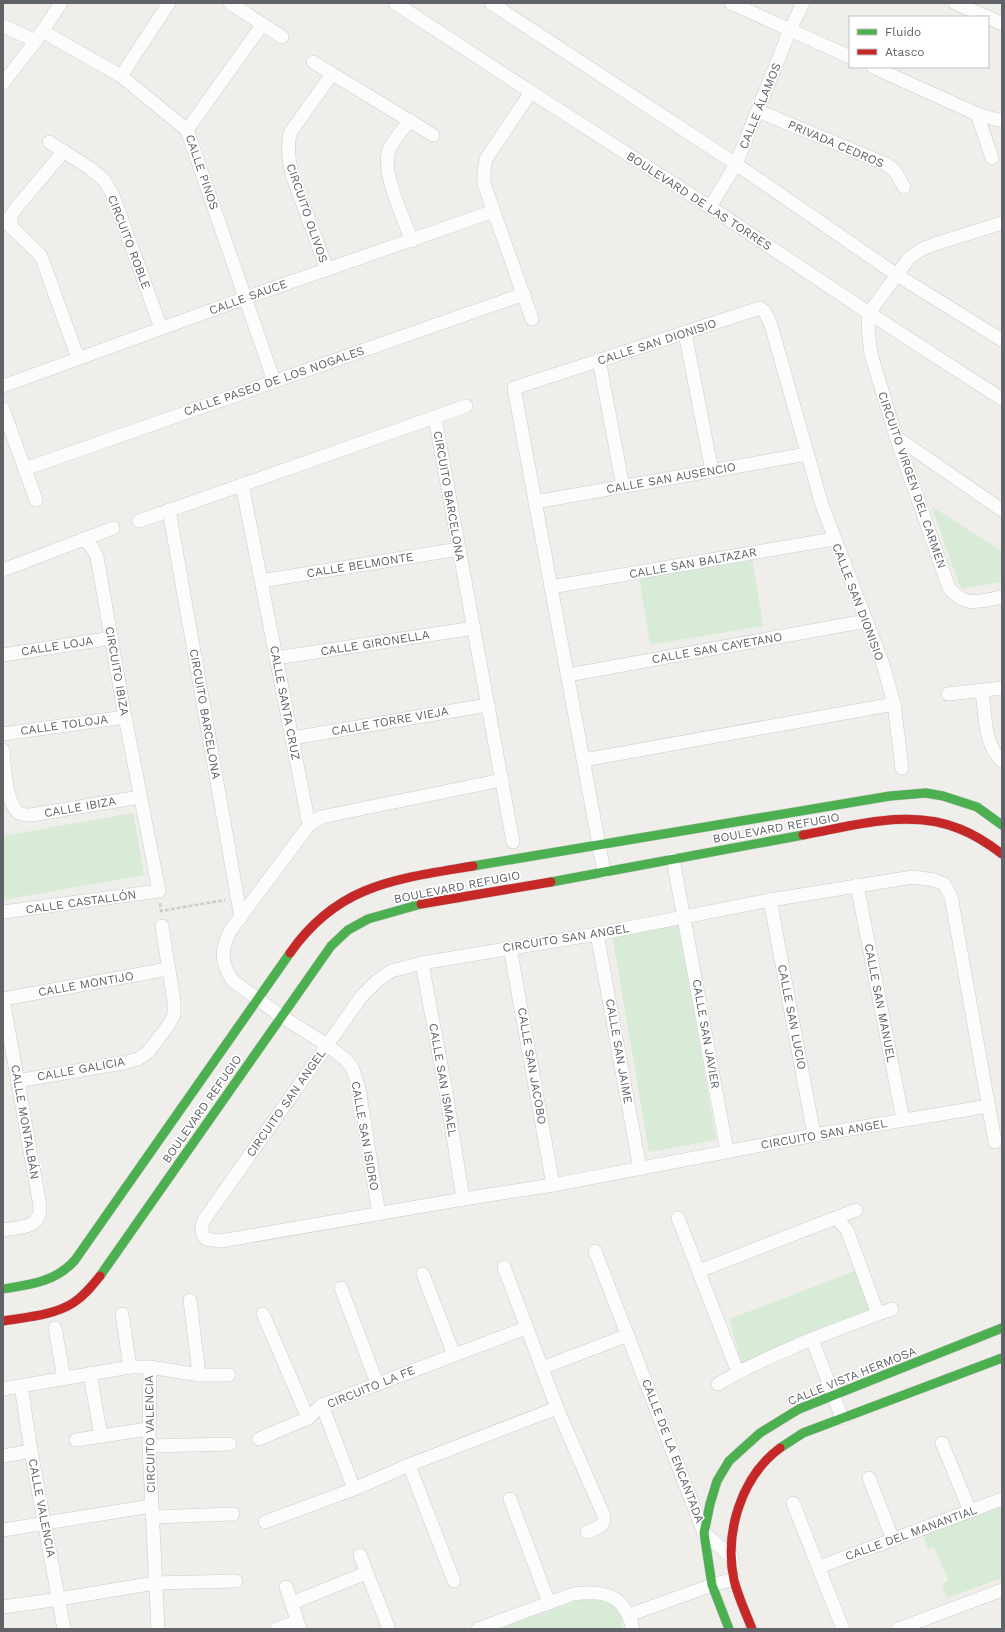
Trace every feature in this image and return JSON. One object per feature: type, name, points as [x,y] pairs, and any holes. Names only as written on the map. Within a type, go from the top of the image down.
[{"type":"street","points":[[3,83],[39,36],[60,3]]},
{"type":"street","points":[[121,76],[169,3]]},
{"type":"street","points":[[230,3],[282,37]]},
{"type":"street","name":"BOULEVARD DE LAS TORRES","points":[[395,3],[710,206],[869,313],[1002,399]]},
{"type":"street","points":[[491,3],[736,164],[897,275],[1002,340]]},
{"type":"street","points":[[731,3],[849,56]]},
{"type":"street","name":"CALLE ÁLAMOS","points":[[710,206],[736,164],[790,30],[803,3]]},
{"type":"street","points":[[955,3],[986,16]]},
{"type":"street","points":[[989,18],[1002,24]]},
{"type":"street","points":[[187,130],[262,25]]},
{"type":"street","name":"CALLE PINOS","points":[[3,26],[39,36],[121,76],[187,130],[274,381]]},
{"type":"street","points":[[313,62],[410,120],[432,135]]},
{"type":"street","points":[[875,68],[978,114],[1002,120]]},
{"type":"street","name":"CIRCUITO OLIVOS","points":[[327,269],[292,174],[288,159],[288,144],[290,133],[332,74]]},
{"type":"street","points":[[531,92],[486,159],[484,184],[532,319]]},
{"type":"street","name":"PRIVADA CEDROS","points":[[758,111],[886,164],[896,171],[904,187]]},
{"type":"street","points":[[978,114],[992,158]]},
{"type":"street","points":[[410,120],[390,149],[386,160],[388,173],[412,240]]},
{"type":"street","name":"CIRCUITO ROBLE","points":[[50,142],[91,169],[104,180],[113,195],[161,328]]},
{"type":"street","points":[[64,151],[16,208],[7,222],[41,256],[78,358]]},
{"type":"street","name":"CALLE SAUCE","points":[[3,386],[161,328],[494,211]]},
{"type":"street","points":[[869,313],[909,258],[922,249],[1001,224]]},
{"type":"street","name":"CALLE PASEO DE LOS NOGALES","points":[[25,469],[524,294]]},
{"type":"street","name":"CALLE SAN DIONISIO","points":[[604,872],[514,388],[760,308],[765,312],[771,325],[807,454],[834,539],[883,664],[894,704],[902,768]]},
{"type":"street","name":"CIRCUITO VIRGEN DEL CARMEN","points":[[869,313],[868,330],[872,354],[896,437],[949,588],[955,596],[967,602],[1002,597]]},
{"type":"street","points":[[685,333],[712,471]]},
{"type":"street","points":[[599,360],[623,487]]},
{"type":"street","points":[[435,418],[466,406]]},
{"type":"street","points":[[3,409],[36,500]]},
{"type":"street","name":"CIRCUITO BARCELONA","points":[[139,521],[435,418],[513,842]]},
{"type":"street","points":[[896,437],[1002,510]]},
{"type":"street","name":"CALLE SAN AUSENCIO","points":[[535,502],[807,454]]},
{"type":"street","points":[[242,484],[261,581]]},
{"type":"street","name":"CIRCUITO BARCELONA","points":[[169,510],[241,918]]},
{"type":"street","points":[[3,570],[113,528]]},
{"type":"street","name":"CIRCUITO IBIZA","points":[[83,539],[92,547],[97,557],[140,797],[159,891]]},
{"type":"street","name":"CALLE SAN BALTAZAR","points":[[551,587],[834,539]]},
{"type":"street","name":"CALLE BELMONTE","points":[[261,581],[459,549]]},
{"type":"street","name":"CALLE SANTA CRUZ","points":[[261,581],[309,825]]},
{"type":"street","name":"CALLE SAN CAYETANO","points":[[568,675],[866,621]]},
{"type":"street","name":"CALLE GIRONELLA","points":[[276,658],[474,628]]},
{"type":"street","name":"CALLE LOJA","points":[[3,655],[112,638]]},
{"type":"street","points":[[948,694],[1002,688]]},
{"type":"street","points":[[982,691],[989,739],[994,752],[1002,761]]},
{"type":"street","points":[[584,760],[894,704]]},
{"type":"street","name":"CALLE TORRE VIEJA","points":[[292,738],[488,705]]},
{"type":"street","name":"CALLE TOLOJA","points":[[3,734],[125,716]]},
{"type":"street","name":"CALLE IBIZA","points":[[3,750],[9,793],[13,807],[21,814],[32,816],[140,797]]},
{"type":"street","points":[[327,1045],[281,1016],[233,981],[228,974],[222,954],[224,943],[230,931],[309,825],[321,817],[339,812],[502,780]]},
{"type":"street","name":"BOULEVARD REFUGIO","points":[[3,1289],[39,1283],[54,1277],[66,1269],[84,1249],[298,941],[316,920],[337,904],[363,891],[422,875],[890,796],[926,793],[942,799],[977,807],[1002,825]]},
{"type":"street","name":"BOULEVARD REFUGIO","points":[[3,1321],[41,1314],[60,1309],[74,1303],[97,1280],[331,946],[348,930],[368,919],[424,903],[604,872],[881,821],[933,817],[972,833],[1002,854]]},
{"type":"street","name":"CALLE SAN JAVIER","points":[[673,859],[685,917],[727,1151]]},
{"type":"street","name":"CIRCUITO SAN ANGEL","points":[[989,1106],[814,1135],[553,1185],[221,1241],[206,1240],[202,1233],[204,1220],[361,997],[377,981],[392,971],[422,963],[597,934],[770,900],[913,877],[934,880],[944,884],[951,896],[989,1106],[995,1142]]},
{"type":"street","name":"CALLE SAN MANUEL","points":[[857,885],[902,1120]]},
{"type":"street","name":"CALLE CASTALLÓN","points":[[3,912],[159,891]]},
{"type":"street","name":"CALLE SAN LUCIO","points":[[770,900],[814,1135]]},
{"type":"street","name":"CALLE GALICIA","points":[[17,1081],[123,1063],[138,1059],[148,1052],[174,1016],[174,1002],[162,926]]},
{"type":"street","name":"CALLE SAN JAIME","points":[[597,934],[640,1169]]},
{"type":"street","name":"CALLE SAN JACOBO","points":[[510,948],[553,1185]]},
{"type":"street","name":"CALLE SAN ISMAEL","points":[[422,963],[446,1092],[463,1199]]},
{"type":"street","name":"CALLE MONTIJO","points":[[3,999],[168,969]]},
{"type":"street","name":"CALLE MONTALBÁN","points":[[3,999],[41,1214],[38,1221],[31,1225],[3,1230]]},
{"type":"street","name":"CALLE SAN ISIDRO","points":[[327,1045],[345,1058],[352,1067],[356,1077],[379,1214]]},
{"type":"street","points":[[699,1271],[837,1219],[856,1210]]},
{"type":"street","points":[[678,1218],[735,1365],[740,1371]]},
{"type":"street","points":[[837,1219],[847,1230],[878,1314]]},
{"type":"street","name":"CALLE DE LA ENCANTADA","points":[[595,1251],[704,1533],[732,1557]]},
{"type":"street","points":[[504,1267],[557,1408],[604,1516],[605,1520],[601,1526],[587,1532]]},
{"type":"street","points":[[423,1274],[454,1355]]},
{"type":"street","points":[[341,1288],[377,1383]]},
{"type":"street","points":[[190,1300],[199,1375]]},
{"type":"street","points":[[718,1384],[740,1371],[812,1340],[892,1309]]},
{"type":"street","points":[[122,1314],[130,1367]]},
{"type":"street","points":[[263,1314],[308,1418]]},
{"type":"street","points":[[55,1328],[64,1378]]},
{"type":"street","name":"CIRCUITO LA FE","points":[[354,1488],[322,1405],[526,1328]]},
{"type":"street","name":"CALLE VISTA HERMOSA","points":[[729,1629],[712,1585],[704,1533],[710,1504],[717,1481],[729,1461],[760,1433],[799,1409],[1002,1328]]},
{"type":"street","points":[[542,1368],[628,1335]]},
{"type":"street","points":[[812,1340],[842,1418]]},
{"type":"street","points":[[752,1629],[734,1580],[732,1539],[741,1499],[763,1463],[782,1445],[803,1433],[1002,1358]]},
{"type":"street","name":"CIRCUITO VALENCIA","points":[[3,1389],[130,1367],[150,1367],[148,1429],[158,1629]]},
{"type":"street","points":[[150,1367],[199,1375],[229,1375]]},
{"type":"street","points":[[90,1374],[101,1436]]},
{"type":"street","name":"CALLE VALENCIA","points":[[20,1386],[64,1629]]},
{"type":"street","points":[[259,1439],[308,1418],[322,1405]]},
{"type":"street","points":[[265,1522],[557,1408]]},
{"type":"street","points":[[76,1440],[148,1429]]},
{"type":"street","points":[[942,1443],[970,1511]]},
{"type":"street","points":[[149,1446],[230,1444]]},
{"type":"street","points":[[3,1456],[31,1451]]},
{"type":"street","points":[[409,1465],[454,1581]]},
{"type":"street","points":[[869,1478],[892,1540]]},
{"type":"street","points":[[510,1499],[549,1603]]},
{"type":"street","name":"CALLE DEL MANANTIAL","points":[[819,1567],[1002,1499]]},
{"type":"street","points":[[793,1503],[843,1629]]},
{"type":"street","points":[[3,1530],[45,1523],[152,1511],[233,1514]]},
{"type":"street","points":[[360,1555],[388,1629]]},
{"type":"street","points":[[292,1603],[366,1573]]},
{"type":"street","points":[[629,1615],[712,1585],[734,1580]]},
{"type":"street","points":[[3,1607],[59,1600],[155,1583],[236,1581]]},
{"type":"street","points":[[277,1629],[299,1626],[286,1587]]},
{"type":"street","points":[[478,1629],[572,1594],[588,1592],[602,1593],[617,1600],[629,1615],[633,1629]]},
{"type":"street","points":[[898,1629],[926,1624],[1001,1594]]},
{"type":"path","points":[[159,891],[161,911],[237,898]]},
{"type":"green space","points":[[931,506],[1002,551],[1002,582],[961,589]]},
{"type":"green space","points":[[752,557],[763,626],[650,645],[639,576]]},
{"type":"green space","points":[[133,813],[144,875],[3,900],[3,836]]},
{"type":"green space","points":[[679,923],[716,1140],[649,1152],[612,934]]},
{"type":"green space","points":[[855,1271],[872,1316],[742,1365],[729,1319]]},
{"type":"green space","points":[[1002,1504],[1002,1578],[947,1598],[942,1586],[948,1580],[934,1547],[928,1549],[922,1534]]},
{"type":"green space","points":[[593,1595],[607,1600],[615,1606],[620,1615],[623,1629],[499,1629]]},
{"type":"traffic: fast","points":[[473,866],[890,796],[926,793],[943,796],[977,807],[1002,825]]},
{"type":"traffic: fast","points":[[551,882],[803,835]]},
{"type":"traffic: fast","points":[[100,1276],[331,946],[348,930],[368,919],[421,904]]},
{"type":"traffic: fast","points":[[3,1289],[32,1284],[51,1278],[68,1267],[75,1260],[290,953]]},
{"type":"traffic: fast","points":[[729,1629],[712,1585],[704,1533],[710,1504],[717,1481],[729,1461],[760,1433],[799,1409],[1002,1328]]},
{"type":"traffic: fast","points":[[780,1448],[803,1433],[1002,1358]]},
{"type":"traffic: jam","points":[[803,835],[882,821],[902,819],[921,820],[941,823],[960,829],[982,840],[1002,854]]},
{"type":"traffic: jam","points":[[290,953],[308,930],[328,912],[371,888],[419,875],[473,866]]},
{"type":"traffic: jam","points":[[421,904],[551,882]]},
{"type":"traffic: jam","points":[[3,1321],[48,1313],[65,1307],[81,1297],[100,1276]]},
{"type":"traffic: jam","points":[[752,1629],[734,1580],[731,1544],[734,1525],[746,1490],[755,1474],[766,1460],[780,1448]]}]
